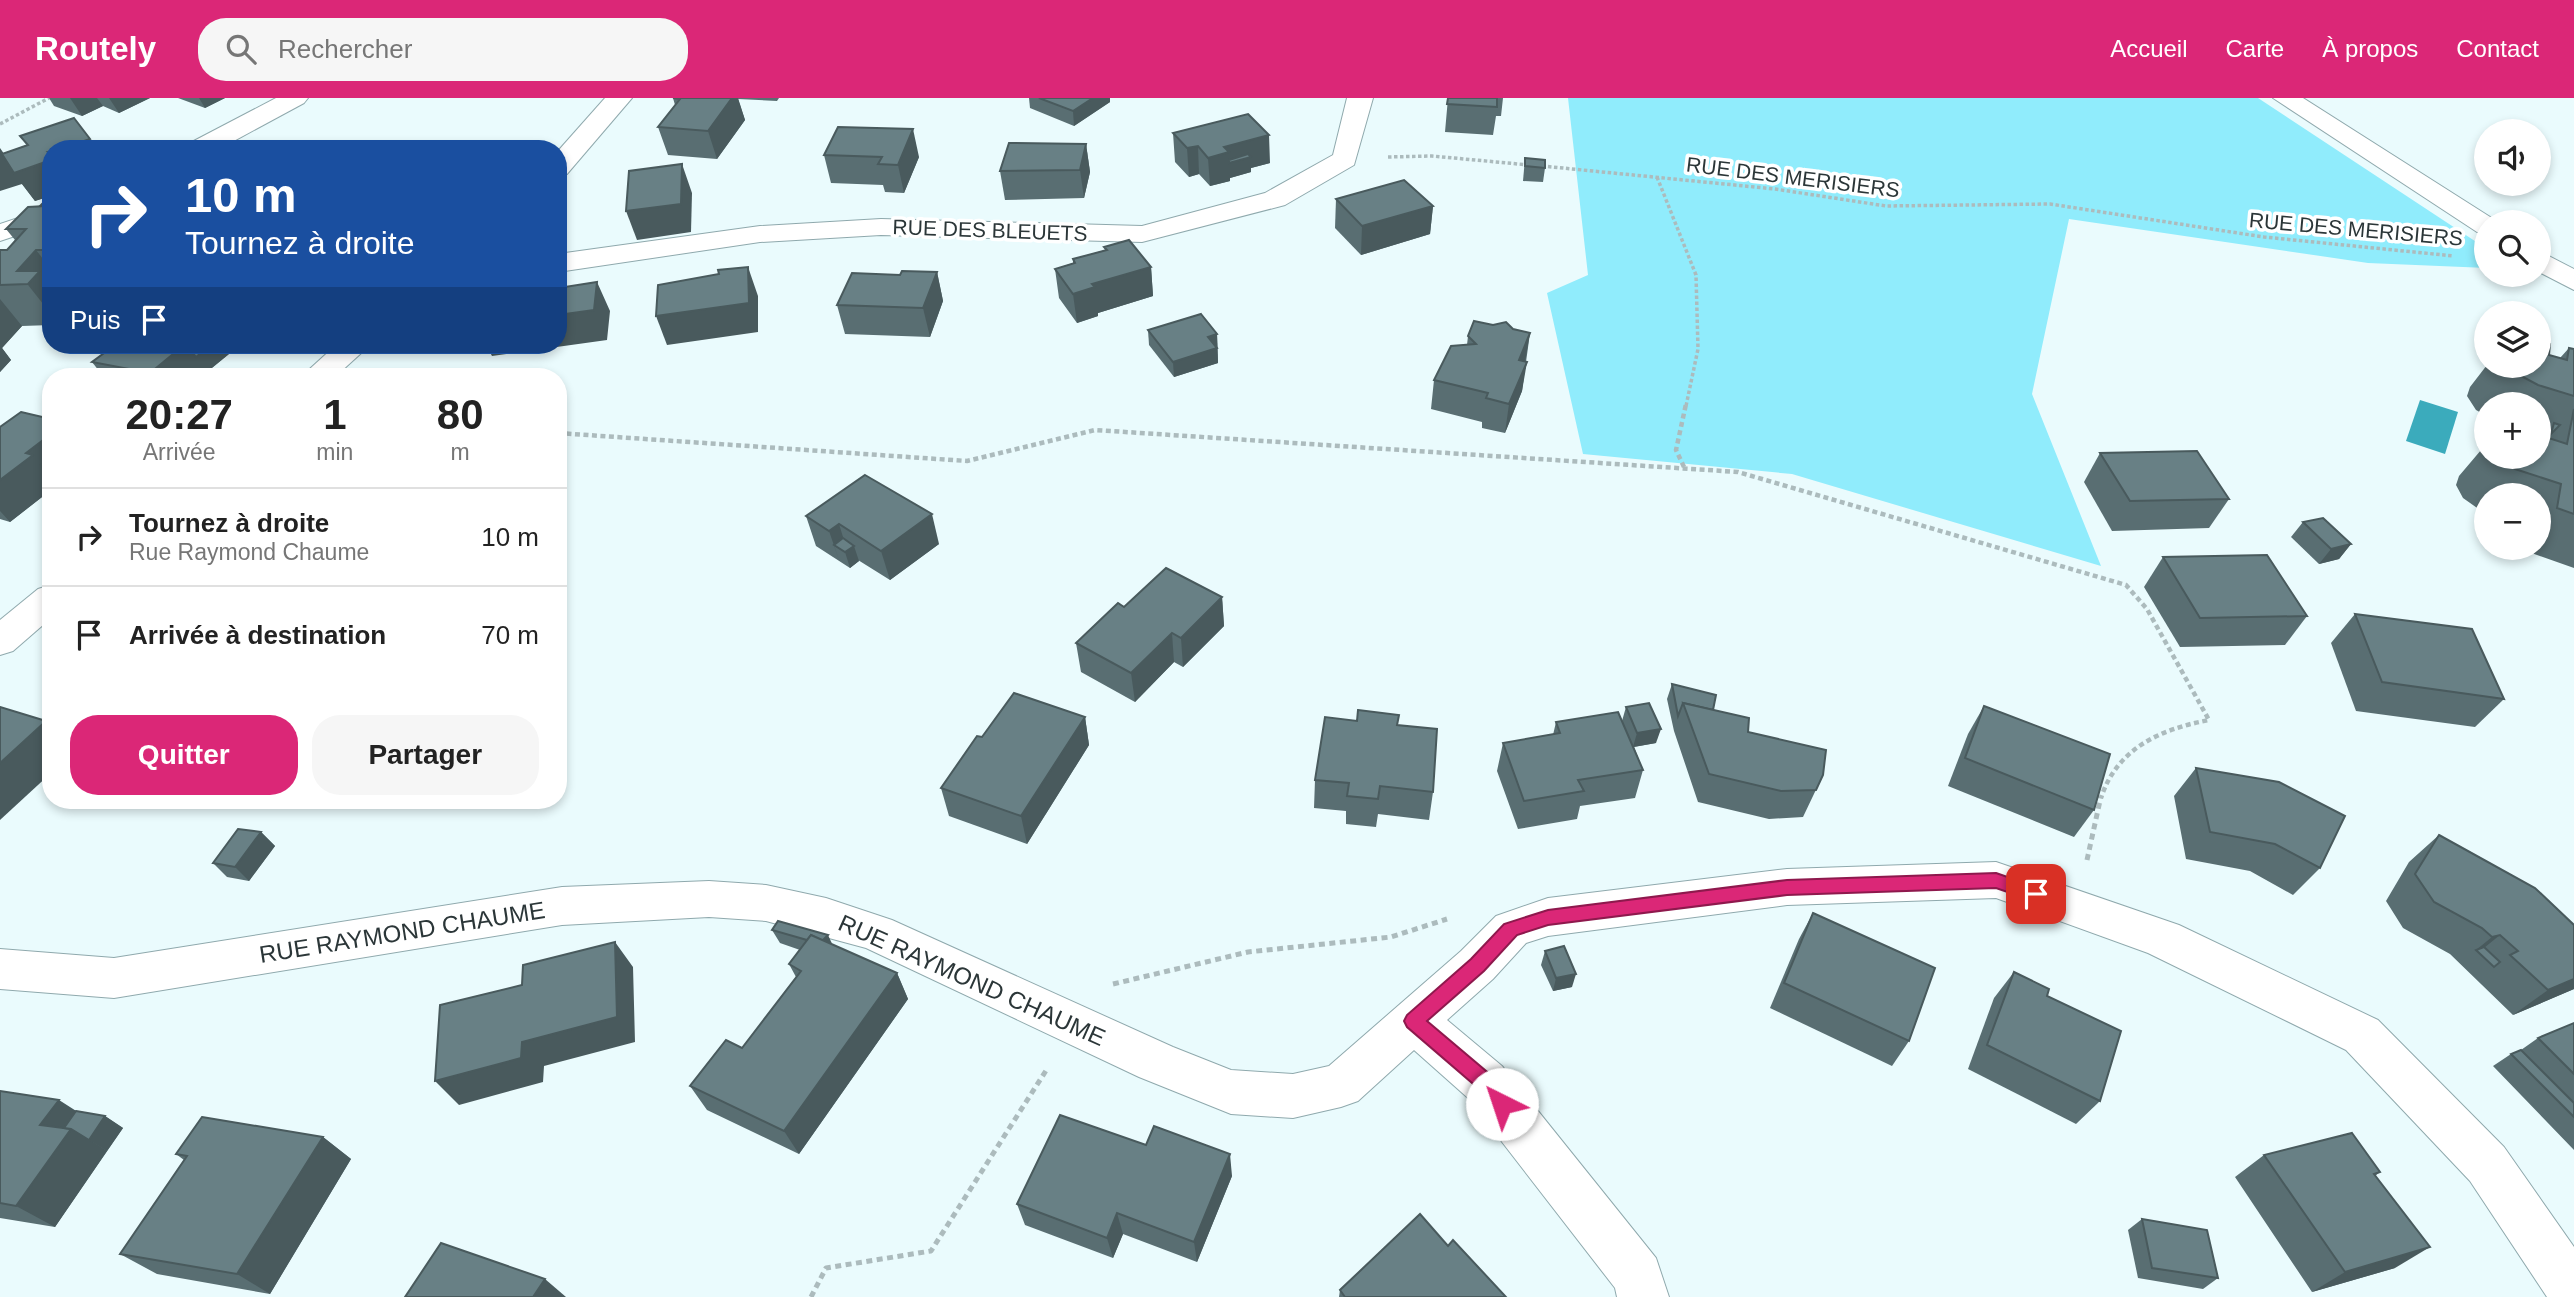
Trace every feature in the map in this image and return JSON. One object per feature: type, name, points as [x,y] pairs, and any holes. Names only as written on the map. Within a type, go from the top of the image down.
[{"type":"street","points":[[216,140],[295,98]]},
{"type":"street","points":[[567,158],[619,98]]},
{"type":"street","points":[[1345,159],[1360,98]]},
{"type":"street","points":[[2286,98],[2474,218]]},
{"type":"street","name":"RUE DES BLEUETS","points":[[567,262],[760,234],[881,227],[1142,234],[1275,198],[1345,159]]},
{"type":"street","points":[[0,233],[42,218]]},
{"type":"street","points":[[2551,267],[2574,281]]},
{"type":"street","points":[[327,368],[344,354]]},
{"type":"street","points":[[0,641],[42,606]]},
{"type":"street","points":[[1511,929],[1548,918],[1787,887],[1996,880],[2163,939],[2362,1035],[2487,1164],[2574,1291]]},
{"type":"street","name":"RUE RAYMOND CHAUME","points":[[0,969],[114,978],[562,906],[709,899],[766,904],[826,917],[877,933],[1156,1062],[1231,1092],[1293,1096],[1342,1085],[1477,965],[1511,929]]},
{"type":"street","points":[[1414,1021],[1485,1082],[1638,1276],[1643,1297]]},
{"type":"path","points":[[0,124],[49,98]]},
{"type":"path","name":"RUE DES MERISIERS","points":[[1345,159],[1432,156],[1774,189],[1886,206],[2050,204],[2264,237],[2435,256],[2461,256]]},
{"type":"path","points":[[1657,177],[1696,275],[1699,349],[1676,450],[1684,467]]},
{"type":"path","points":[[567,434],[967,461],[1096,430],[1738,472],[2126,584],[2147,609],[2209,720],[2182,724],[2130,748],[2105,785],[2076,909]]},
{"type":"path","points":[[811,1297],[826,1268],[931,1251],[1101,987],[1248,952],[1391,937],[1484,907],[1511,929]]},
{"type":"shaded area","points":[[1568,98],[2258,98],[2474,240],[2474,267],[2368,263],[2069,219],[2032,394],[2101,566],[1792,474],[1583,454],[1547,293],[1588,275]]},
{"type":"shaded area","points":[[2420,400],[2458,412],[2445,454],[2406,441]]},
{"type":"building","points":[[673,98],[732,98],[708,131],[658,127],[680,99]]},
{"type":"building","points":[[1039,98],[1093,98],[1073,111]]},
{"type":"building","points":[[1448,98],[1497,98],[1497,107],[1447,104]]},
{"type":"building","points":[[1248,114],[1269,135],[1224,147],[1229,152],[1208,158],[1198,146],[1187,148],[1173,133]]},
{"type":"building","points":[[74,118],[90,139],[42,140],[42,163],[14,173],[2,154],[28,145],[20,136]]},
{"type":"building","points":[[838,127],[913,129],[898,165],[878,164],[882,157],[824,155]]},
{"type":"building","points":[[1009,143],[1086,144],[1080,170],[1000,171]]},
{"type":"building","points":[[1248,154],[1251,157],[1229,163],[1229,160]]},
{"type":"building","points":[[1525,158],[1545,160],[1545,168],[1525,166]]},
{"type":"building","points":[[682,164],[681,204],[626,211],[629,171]]},
{"type":"building","points":[[1404,180],[1433,206],[1362,226],[1336,199]]},
{"type":"building","points":[[42,206],[42,250],[36,250],[17,271],[40,271],[28,284],[0,285],[0,250],[7,250],[26,229],[6,229],[28,207]]},
{"type":"building","points":[[1129,240],[1151,267],[1092,284],[1095,287],[1073,294],[1055,269],[1075,263],[1073,259],[1107,250],[1104,247]]},
{"type":"building","points":[[748,267],[749,303],[656,316],[658,285],[719,274],[718,270]]},
{"type":"building","points":[[902,271],[937,272],[923,308],[837,305],[852,273],[900,275]]},
{"type":"building","points":[[597,282],[594,310],[567,314],[567,287]]},
{"type":"building","points":[[1201,314],[1217,334],[1208,337],[1217,348],[1173,362],[1148,330]]},
{"type":"building","points":[[1474,321],[1493,325],[1506,322],[1513,329],[1530,333],[1519,360],[1527,362],[1509,404],[1486,398],[1488,393],[1434,380],[1451,346],[1476,344],[1468,336]]},
{"type":"building","points":[[2569,348],[2574,349],[2574,396],[2525,378],[2551,378],[2551,356],[2567,360]]},
{"type":"building","points":[[103,354],[173,354],[156,368],[124,368],[92,362]]},
{"type":"building","points":[[2574,409],[2574,514],[2557,508],[2561,484],[2515,469],[2551,469],[2551,439],[2567,444]]},
{"type":"building","points":[[21,412],[42,417],[42,441],[26,453],[33,455],[0,480],[0,427]]},
{"type":"building","points":[[2554,423],[2560,425],[2551,434]]},
{"type":"building","points":[[2197,451],[2229,499],[2130,501],[2100,453]]},
{"type":"building","points":[[865,475],[932,514],[881,551],[839,524],[829,531],[806,516]]},
{"type":"building","points":[[2323,518],[2351,544],[2331,549],[2303,522]]},
{"type":"building","points":[[843,538],[854,546],[845,552],[834,545]]},
{"type":"building","points":[[2267,555],[2307,616],[2200,618],[2163,557]]},
{"type":"building","points":[[1166,568],[1222,597],[1181,638],[1172,633],[1131,673],[1076,643],[1118,603],[1124,607]]},
{"type":"building","points":[[2355,614],[2472,629],[2504,699],[2382,682]]},
{"type":"building","points":[[1672,684],[1716,695],[1713,710],[1683,703],[1678,716]]},
{"type":"building","points":[[1014,693],[1085,717],[1021,816],[941,788],[977,736],[982,737]]},
{"type":"building","points":[[1649,703],[1661,729],[1637,733],[1626,707]]},
{"type":"building","points":[[1683,703],[1749,718],[1748,732],[1826,750],[1823,775],[1816,790],[1781,791],[1709,774]]},
{"type":"building","points":[[1984,706],[2110,754],[2094,810],[1965,758]]},
{"type":"building","points":[[0,707],[42,720],[42,725],[0,763]]},
{"type":"building","points":[[1358,710],[1399,715],[1397,725],[1437,729],[1433,792],[1380,786],[1378,799],[1347,796],[1349,783],[1315,780],[1325,717],[1357,721]]},
{"type":"building","points":[[1618,712],[1643,770],[1578,780],[1584,791],[1524,801],[1503,743],[1560,733],[1556,722]]},
{"type":"building","points":[[2196,768],[2279,782],[2345,816],[2320,868],[2275,844],[2210,832]]},
{"type":"building","points":[[238,829],[261,832],[235,867],[213,863]]},
{"type":"building","points":[[2439,835],[2535,888],[2574,925],[2574,979],[2548,990],[2510,955],[2518,951],[2500,935],[2492,937],[2482,928],[2434,902],[2415,874]]},
{"type":"building","points":[[1813,913],[1935,968],[1909,1041],[1784,983]]},
{"type":"building","points":[[778,921],[828,935],[822,941],[811,935],[807,940],[772,930]]},
{"type":"building","points":[[811,935],[897,973],[784,1131],[690,1086],[726,1040],[742,1048],[801,971],[789,964]]},
{"type":"building","points":[[615,942],[617,1017],[522,1042],[521,1058],[435,1081],[440,1005],[522,985],[523,965]]},
{"type":"building","points":[[1564,946],[1576,974],[1556,978],[1545,951]]},
{"type":"building","points":[[2484,947],[2500,962],[2494,967],[2476,950]]},
{"type":"building","points":[[2014,972],[2049,989],[2047,996],[2121,1031],[2100,1101],[1987,1045]]},
{"type":"building","points":[[2574,1023],[2574,1074],[2538,1038]]},
{"type":"building","points":[[2521,1050],[2574,1103],[2574,1117],[2511,1054]]},
{"type":"building","points":[[0,1091],[59,1100],[40,1125],[71,1129],[16,1206],[0,1203]]},
{"type":"building","points":[[76,1111],[105,1116],[89,1140],[71,1129],[64,1128]]},
{"type":"building","points":[[1060,1115],[1146,1145],[1154,1126],[1230,1154],[1194,1242],[1117,1213],[1107,1238],[1017,1204]]},
{"type":"building","points":[[202,1117],[323,1137],[237,1274],[120,1254],[187,1156],[176,1154]]},
{"type":"building","points":[[2352,1133],[2380,1172],[2374,1174],[2430,1247],[2345,1272],[2264,1155]]},
{"type":"building","points":[[1420,1214],[1448,1246],[1453,1240],[1506,1297],[1345,1297],[1340,1290]]},
{"type":"building","points":[[2142,1219],[2207,1230],[2218,1278],[2152,1268]]},
{"type":"building","points":[[441,1243],[545,1279],[533,1297],[405,1297]]},
{"type":"route","points":[[1502,1104],[1485,1082],[1414,1021],[1477,965],[1511,929],[1548,918],[1787,887],[1996,880],[2036,894]]}]
